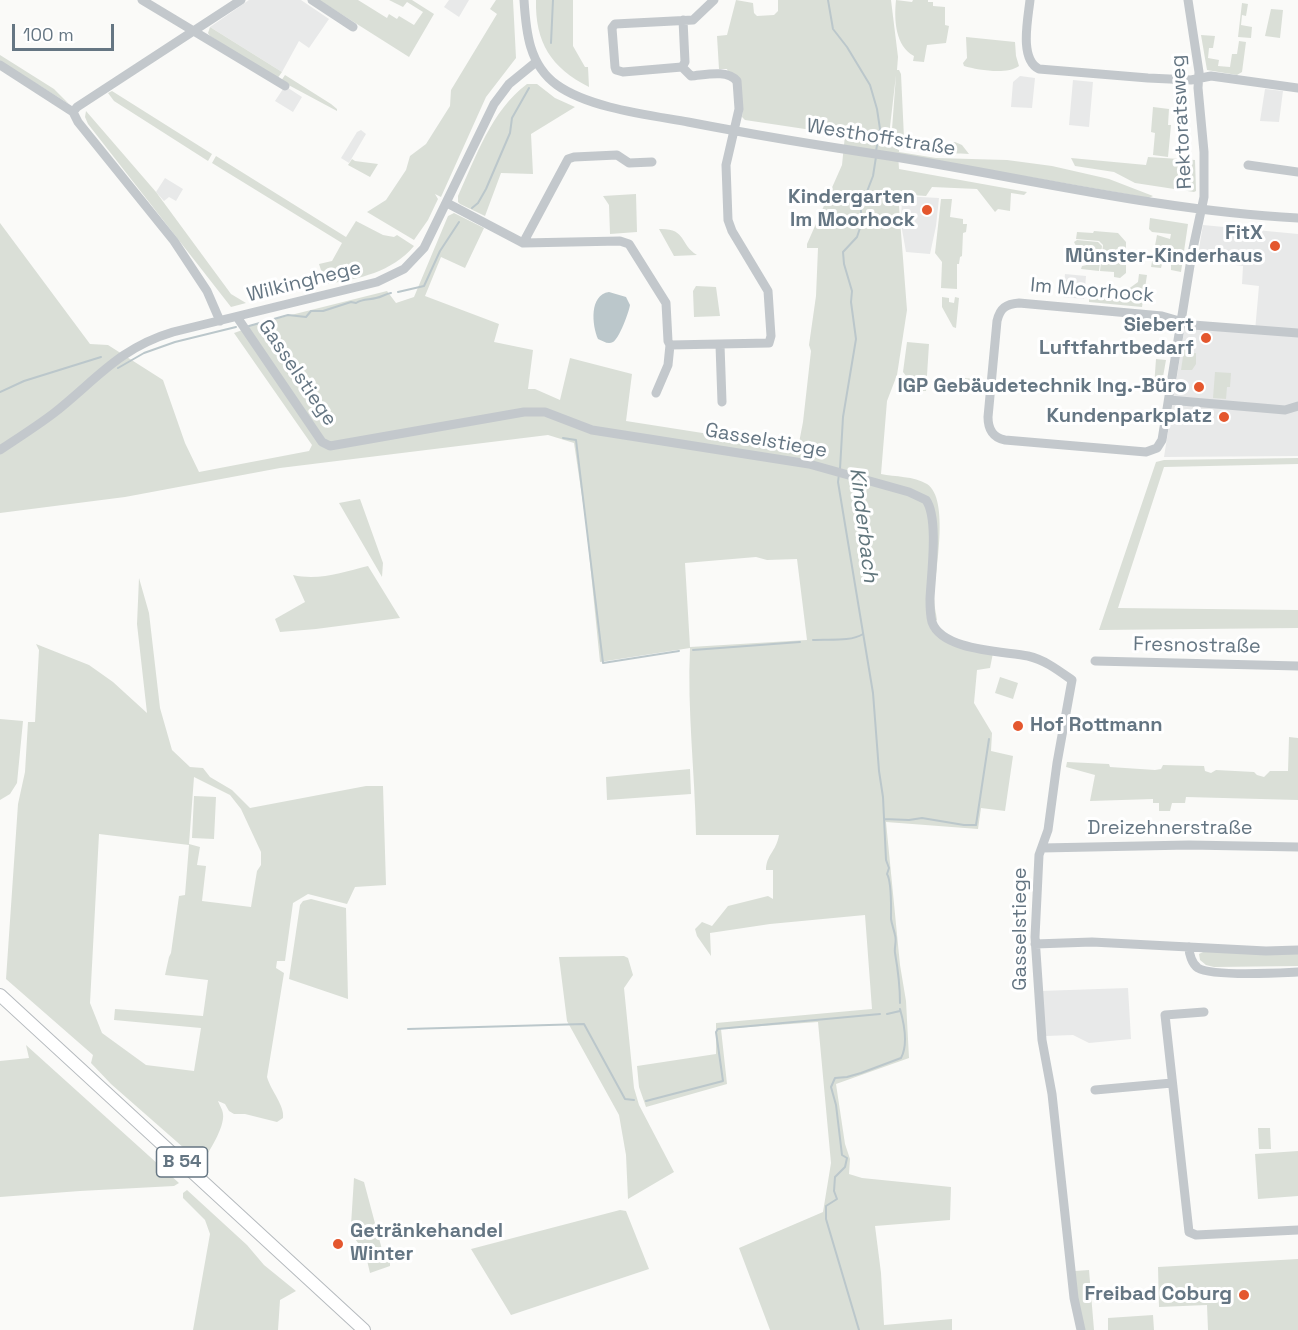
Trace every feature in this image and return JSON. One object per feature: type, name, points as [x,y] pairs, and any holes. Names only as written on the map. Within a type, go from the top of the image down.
[{"type":"main road","name":"B 54","points":[[0,994],[364,1330]]},
{"type":"main road","name":"B 54","points":[[0,1005],[353,1330]]},
{"type":"street","points":[[142,0],[285,86]]},
{"type":"street","points":[[74,112],[77,107],[240,0]]},
{"type":"street","points":[[312,0],[353,27]]},
{"type":"street","name":"Westhoffstraße","points":[[524,0],[528,38],[536,62],[556,84],[584,99],[619,109],[735,131],[1201,209],[1298,218]]},
{"type":"street","points":[[670,345],[765,344],[770,340],[768,291],[729,225],[726,165],[739,109],[737,81],[730,75],[724,74],[691,76],[682,67],[623,72],[616,70],[612,28],[617,23],[693,20],[714,0]]},
{"type":"street","points":[[1030,0],[1027,54],[1030,63],[1035,67],[1124,77],[1191,80],[1210,76],[1298,88]]},
{"type":"street","name":"Rektoratsweg","points":[[1153,451],[1159,447],[1162,440],[1196,228],[1204,197],[1199,72],[1188,0]]},
{"type":"street","points":[[682,67],[685,62],[683,20]]},
{"type":"street","name":"Wilkinghege","points":[[0,450],[55,412],[122,355],[161,336],[377,282],[407,267],[424,248],[494,104],[509,84],[536,62]]},
{"type":"street","points":[[0,65],[74,112],[78,122],[174,241],[207,291],[220,321]]},
{"type":"street","points":[[523,243],[566,161],[571,157],[617,155],[629,163],[652,162]]},
{"type":"street","points":[[1248,165],[1298,172]]},
{"type":"street","points":[[447,203],[523,243],[620,241],[629,244],[666,303],[670,345],[668,365],[656,393]]},
{"type":"street","name":"Im Moorhock","points":[[1153,451],[1005,440],[996,437],[990,428],[988,417],[998,316],[1005,306],[1018,303],[1162,315],[1181,322]]},
{"type":"street","name":"Gasselstiege","points":[[237,317],[322,442],[330,446],[524,412],[545,412],[592,430],[809,464],[909,492],[929,503],[933,518],[930,603],[933,623],[946,638],[963,645],[1030,657],[1044,662],[1072,680],[1048,830],[1039,855],[1035,944],[1042,1040],[1052,1094],[1074,1298],[1081,1330]]},
{"type":"street","points":[[1181,322],[1298,333]]},
{"type":"street","points":[[720,345],[722,402]]},
{"type":"street","points":[[1168,400],[1285,410],[1298,406]]},
{"type":"street","name":"Fresnostraße","points":[[1095,661],[1298,666]]},
{"type":"street","name":"Dreizehnerstraße","points":[[1042,848],[1189,845],[1298,847]]},
{"type":"street","points":[[1035,944],[1092,942],[1266,951],[1298,950]]},
{"type":"street","points":[[1189,947],[1197,968],[1205,970],[1298,972]]},
{"type":"street","points":[[1204,1012],[1165,1016],[1189,1232],[1196,1234],[1298,1230]]},
{"type":"street","points":[[1095,1090],[1172,1083]]},
{"type":"shaded area","points":[[249,0],[301,0],[329,19],[309,48],[299,41],[282,72],[210,27]]},
{"type":"shaded area","points":[[319,0],[358,0],[387,18],[389,14],[397,19],[399,16],[414,25],[423,12],[407,2],[403,7],[389,0],[412,0],[434,14],[409,57]]},
{"type":"shaded area","points":[[449,0],[469,0],[459,17],[444,7]]},
{"type":"shaded area","points":[[496,0],[513,0],[516,58],[486,97],[441,197],[435,194],[438,199],[428,220],[414,240],[367,212],[386,200],[406,170],[410,156],[426,144],[450,106],[451,90],[497,14],[490,9]]},
{"type":"shaded area","points":[[536,0],[573,0],[573,46],[585,67],[588,67],[589,87],[565,71],[548,52],[539,29]]},
{"type":"shaded area","points":[[736,0],[753,3],[754,13],[757,16],[774,15],[778,11],[778,0],[891,0],[898,57],[897,70],[901,74],[904,138],[926,144],[955,142],[962,145],[969,154],[916,151],[891,143],[896,75],[888,144],[899,152],[936,158],[1007,160],[1052,166],[1109,179],[1153,196],[1149,198],[898,154],[899,169],[1027,192],[1024,195],[1011,193],[1010,211],[998,209],[995,212],[977,189],[932,187],[926,196],[898,194],[907,310],[897,375],[887,401],[881,474],[916,479],[927,484],[934,492],[940,520],[934,597],[937,620],[929,626],[941,639],[949,643],[993,653],[990,668],[977,670],[974,703],[992,733],[991,751],[1013,756],[1005,811],[981,808],[978,829],[886,822],[900,965],[906,1001],[909,1058],[836,1084],[845,1144],[850,1159],[849,1174],[862,1178],[951,1187],[950,1220],[875,1226],[884,1325],[952,1319],[952,1330],[770,1330],[739,1248],[823,1212],[831,1163],[818,1022],[721,1029],[727,1084],[646,1107],[639,1087],[637,1066],[716,1054],[716,1023],[872,1009],[865,915],[770,924],[710,933],[711,956],[697,936],[695,929],[702,922],[712,926],[728,906],[768,896],[773,899],[773,870],[766,870],[766,865],[779,835],[696,835],[690,648],[600,662],[586,523],[574,443],[548,435],[280,468],[125,497],[0,513],[0,223],[90,344],[108,345],[163,380],[185,443],[199,472],[309,451],[312,445],[234,333],[248,328],[247,326],[387,291],[396,303],[414,297],[448,216],[454,213],[484,228],[465,268],[441,257],[425,296],[499,324],[494,342],[533,350],[528,389],[535,389],[560,400],[570,358],[632,374],[626,421],[798,448],[803,422],[811,351],[809,345],[816,296],[818,248],[807,248],[807,244],[842,165],[845,135],[745,120],[742,117],[743,109],[727,69],[719,69],[717,36],[727,35]],"holes":[[[756,557],[767,560],[797,559],[807,640],[690,647],[685,563]]]},
{"type":"shaded area","points":[[896,0],[912,2],[913,0],[928,0],[928,2],[933,2],[933,6],[945,7],[945,25],[949,26],[946,43],[927,45],[924,62],[913,61],[914,56],[908,52],[899,39],[895,15]]},
{"type":"shaded area","points":[[1242,3],[1248,4],[1246,16],[1242,15],[1241,25],[1252,27],[1251,38],[1238,37]]},
{"type":"shaded area","points":[[1271,9],[1283,10],[1280,38],[1265,36]]},
{"type":"shaded area","points":[[210,27],[282,72],[277,79],[210,36],[208,33]]},
{"type":"shaded area","points":[[1201,35],[1215,36],[1213,48],[1209,48],[1208,58],[1219,60],[1218,66],[1230,67],[1232,54],[1237,54],[1239,41],[1246,42],[1242,72],[1237,75],[1207,70]]},
{"type":"shaded area","points":[[966,37],[1015,42],[1019,66],[1000,71],[964,66],[963,63],[967,58]]},
{"type":"shaded area","points":[[0,55],[54,89],[69,104],[0,61]]},
{"type":"shaded area","points":[[285,75],[331,104],[337,111],[281,81]]},
{"type":"shaded area","points":[[1020,76],[1035,78],[1032,108],[1011,107],[1013,82]]},
{"type":"shaded area","points":[[1073,80],[1093,82],[1089,127],[1069,125]]},
{"type":"shaded area","points":[[527,84],[537,84],[555,98],[575,107],[531,134],[533,174],[501,173],[485,216],[460,204],[458,196],[494,121],[514,95]]},
{"type":"shaded area","points":[[285,86],[302,97],[293,112],[275,101]]},
{"type":"shaded area","points":[[1265,89],[1283,91],[1279,122],[1260,121]]},
{"type":"shaded area","points":[[112,91],[212,154],[208,161],[114,101],[108,93]]},
{"type":"shaded area","points":[[1153,107],[1169,109],[1168,125],[1171,125],[1168,157],[1153,155],[1155,133],[1151,132]]},
{"type":"shaded area","points":[[86,111],[156,192],[231,294],[246,303],[231,307],[88,124],[85,117]]},
{"type":"shaded area","points":[[361,130],[366,134],[349,163],[341,158],[357,132]]},
{"type":"shaded area","points":[[216,156],[346,237],[356,221],[383,235],[394,237],[397,235],[414,246],[396,262],[374,273],[327,284],[319,264],[332,261],[342,243],[212,163]]},
{"type":"shaded area","points":[[1148,157],[1195,160],[1196,191],[1135,183],[1114,172],[1075,166],[1071,158],[1146,165]]},
{"type":"shaded area","points":[[352,159],[378,164],[370,177],[348,165]]},
{"type":"shaded area","points":[[165,178],[183,189],[176,201],[169,197],[164,201],[156,192]]},
{"type":"shaded area","points":[[636,194],[637,232],[610,234],[609,205],[603,196]]},
{"type":"shaded area","points":[[902,196],[939,198],[930,254],[906,252],[901,224]]},
{"type":"shaded area","points":[[941,199],[952,199],[950,217],[963,219],[963,224],[967,224],[966,232],[963,233],[962,256],[957,264],[957,289],[941,288],[942,262],[935,253]]},
{"type":"shaded area","points":[[1150,218],[1188,224],[1181,272],[1171,270],[1171,265],[1162,264],[1161,268],[1151,267],[1157,235],[1170,239],[1171,234],[1152,232],[1149,229]]},
{"type":"shaded area","points":[[1203,225],[1298,234],[1298,456],[1164,457],[1185,326],[1255,331],[1259,286],[1242,284],[1243,266],[1197,260]]},
{"type":"shaded area","points":[[659,229],[668,229],[679,234],[691,251],[697,255],[674,256]]},
{"type":"shaded area","points":[[1094,231],[1118,233],[1126,242],[1126,273],[1120,278],[1114,277],[1114,272],[1100,271],[1103,245],[1099,241],[1076,239],[1077,232],[1093,233]]},
{"type":"shaded area","points":[[1077,240],[1098,242],[1102,246],[1099,271],[1081,269],[1082,266],[1091,264],[1075,263],[1073,260],[1076,246],[1074,242]]},
{"type":"shaded area","points":[[1065,274],[1086,276],[1084,299],[1063,297]]},
{"type":"shaded area","points":[[1139,274],[1147,275],[1142,307],[1089,302],[1089,294],[1121,297],[1122,290],[1127,290],[1138,282]]},
{"type":"shaded area","points":[[696,286],[716,287],[720,316],[694,317],[693,291]]},
{"type":"shaded area","points":[[609,292],[626,297],[630,305],[618,336],[609,343],[598,339],[594,326],[594,311],[598,299]]},
{"type":"shaded area","points":[[942,297],[949,298],[949,302],[954,303],[955,297],[959,298],[956,328],[953,327],[942,307]]},
{"type":"shaded area","points":[[907,342],[929,344],[926,391],[918,391],[903,372]]},
{"type":"shaded area","points":[[1184,350],[1187,350],[1189,354],[1196,353],[1196,364],[1192,370],[1181,370]]},
{"type":"shaded area","points":[[1156,359],[1166,360],[1161,388],[1154,387]]},
{"type":"shaded area","points":[[1215,372],[1231,373],[1226,399],[1213,398]]},
{"type":"shaded area","points":[[962,378],[978,379],[977,393],[962,393]]},
{"type":"shaded area","points":[[1298,458],[1298,464],[1164,467],[1118,608],[1298,610],[1298,628],[1099,630],[1156,462]]},
{"type":"shaded area","points":[[360,499],[383,563],[382,577],[339,503]]},
{"type":"shaded area","points":[[368,566],[400,618],[280,632],[275,619],[305,602],[293,575],[322,576]]},
{"type":"shaded area","points":[[139,578],[149,613],[160,708],[172,750],[190,767],[203,768],[210,777],[232,790],[250,808],[366,786],[383,786],[386,885],[355,887],[347,904],[308,894],[293,903],[285,961],[277,961],[276,968],[284,973],[267,1077],[282,1108],[283,1118],[277,1122],[245,1114],[234,1114],[225,1104],[218,1101],[223,1112],[223,1119],[212,1147],[201,1163],[111,1084],[91,1063],[93,1055],[6,979],[18,804],[25,772],[28,722],[35,722],[39,650],[36,644],[89,665],[113,682],[147,713],[137,624]],"holes":[[[194,777],[230,795],[241,809],[261,852],[261,865],[257,871],[251,907],[202,901],[206,866],[197,865],[200,847],[189,844]],[[99,834],[189,845],[185,895],[179,896],[171,953],[165,975],[208,980],[203,1016],[115,1009],[114,1020],[201,1028],[194,1071],[146,1065],[102,1033],[90,1003]]]},
{"type":"shaded area","points":[[1000,677],[1018,683],[1013,699],[995,693]]},
{"type":"shaded area","points":[[0,719],[23,721],[17,783],[10,794],[0,800]]},
{"type":"shaded area","points":[[1289,737],[1298,738],[1298,800],[1186,797],[1185,803],[1172,803],[1170,811],[1159,811],[1159,803],[1153,803],[1153,799],[1090,801],[1095,775],[1066,767],[1067,762],[1109,764],[1110,767],[1155,770],[1161,769],[1163,765],[1204,766],[1205,771],[1211,773],[1216,770],[1254,772],[1264,777],[1270,771],[1288,771]]},
{"type":"shaded area","points":[[690,769],[691,794],[607,800],[606,777]]},
{"type":"shaded area","points":[[194,796],[216,797],[214,839],[192,838]]},
{"type":"shaded area","points":[[311,899],[346,908],[348,999],[289,979],[300,905],[303,901]]},
{"type":"shaded area","points":[[1203,952],[1298,952],[1298,966],[1214,967],[1200,960],[1199,954]]},
{"type":"shaded area","points":[[624,956],[628,958],[633,975],[624,988],[634,1088],[639,1105],[674,1172],[628,1199],[626,1155],[619,1115],[567,1021],[559,957]]},
{"type":"shaded area","points":[[1128,988],[1131,1039],[1089,1043],[1073,1035],[1046,1036],[1040,991]]},
{"type":"shaded area","points":[[26,1045],[179,1183],[174,1186],[0,1197],[0,1061],[29,1058]]},
{"type":"shaded area","points":[[1258,1128],[1270,1128],[1271,1149],[1259,1149]]},
{"type":"shaded area","points":[[1298,1151],[1298,1196],[1258,1199],[1255,1154]]},
{"type":"shaded area","points":[[354,1178],[364,1182],[384,1257],[390,1257],[390,1266],[370,1273],[365,1252],[355,1239],[351,1225]]},
{"type":"shaded area","points":[[187,1190],[247,1245],[264,1265],[296,1291],[280,1300],[278,1330],[193,1330],[210,1234],[205,1220],[183,1198],[183,1193]]},
{"type":"shaded area","points":[[620,1210],[626,1211],[649,1269],[511,1315],[471,1249]]},
{"type":"shaded area","name":"Freibad Coburg","points":[[1298,1259],[1298,1330],[1208,1330],[1207,1305],[1159,1307],[1158,1267]]},
{"type":"shaded area","points":[[1089,1270],[1094,1330],[1085,1330],[1077,1295],[1075,1271]]},
{"type":"shaded area","points":[[1153,1315],[1154,1330],[1108,1330],[1108,1318]]},
{"type":"waterway","points":[[551,43],[553,0]]},
{"type":"waterway","name":"Kinderbach","points":[[828,0],[833,29],[870,85],[880,129],[876,151]]},
{"type":"waterway","points":[[472,208],[478,203],[486,189],[510,133],[512,118],[529,88]]},
{"type":"waterway","name":"Kinderbach","points":[[840,469],[843,417],[856,339],[851,302],[852,291],[843,252],[857,237],[861,225],[861,207],[873,176],[876,157]]},
{"type":"waterway","points":[[398,292],[424,286],[440,251],[459,222]]},
{"type":"waterway","points":[[249,326],[288,315],[306,317],[311,311],[323,311],[391,293]]},
{"type":"waterway","points":[[118,368],[144,353],[175,342],[236,327]]},
{"type":"waterway","points":[[0,392],[24,381],[101,357]]},
{"type":"waterway","points":[[563,438],[576,440],[603,663],[679,651]]},
{"type":"waterway","name":"Kinderbach","points":[[839,474],[838,482],[873,693],[900,1003]]},
{"type":"waterway","points":[[813,640],[846,639],[863,634]]},
{"type":"waterway","points":[[693,650],[800,642]]},
{"type":"waterway","points":[[884,819],[922,818],[976,825],[989,739]]},
{"type":"waterway","name":"Kinderbach","points":[[859,1330],[826,1219],[826,1206],[837,1199],[834,1191],[835,1177],[845,1167],[847,1158],[842,1155],[836,1105],[831,1087],[835,1078],[861,1073],[901,1058],[905,1040],[900,1009]]},
{"type":"waterway","points":[[887,1014],[900,1011]]},
{"type":"waterway","points":[[646,1101],[723,1081],[716,1032],[718,1029],[880,1014]]},
{"type":"waterway","points":[[408,1029],[584,1024],[625,1099],[634,1100]]},
{"type":"place","name":"Kindergarten Im Moorhock","points":[[927,210]]},
{"type":"place","name":"FitX Münster-Kinderhaus","points":[[1275,246]]},
{"type":"place","name":"Siebert Luftfahrtbedarf","points":[[1206,338]]},
{"type":"place","name":"IGP Gebäudetechnik Ing.-Büro","points":[[1199,387]]},
{"type":"place","name":"Kundenparkplatz","points":[[1224,417]]},
{"type":"place","name":"Hof Rottmann","points":[[1018,726]]},
{"type":"place","name":"Getränkehandel Winter","points":[[338,1244]]},
{"type":"place","name":"Freibad Coburg","points":[[1244,1295]]}]
